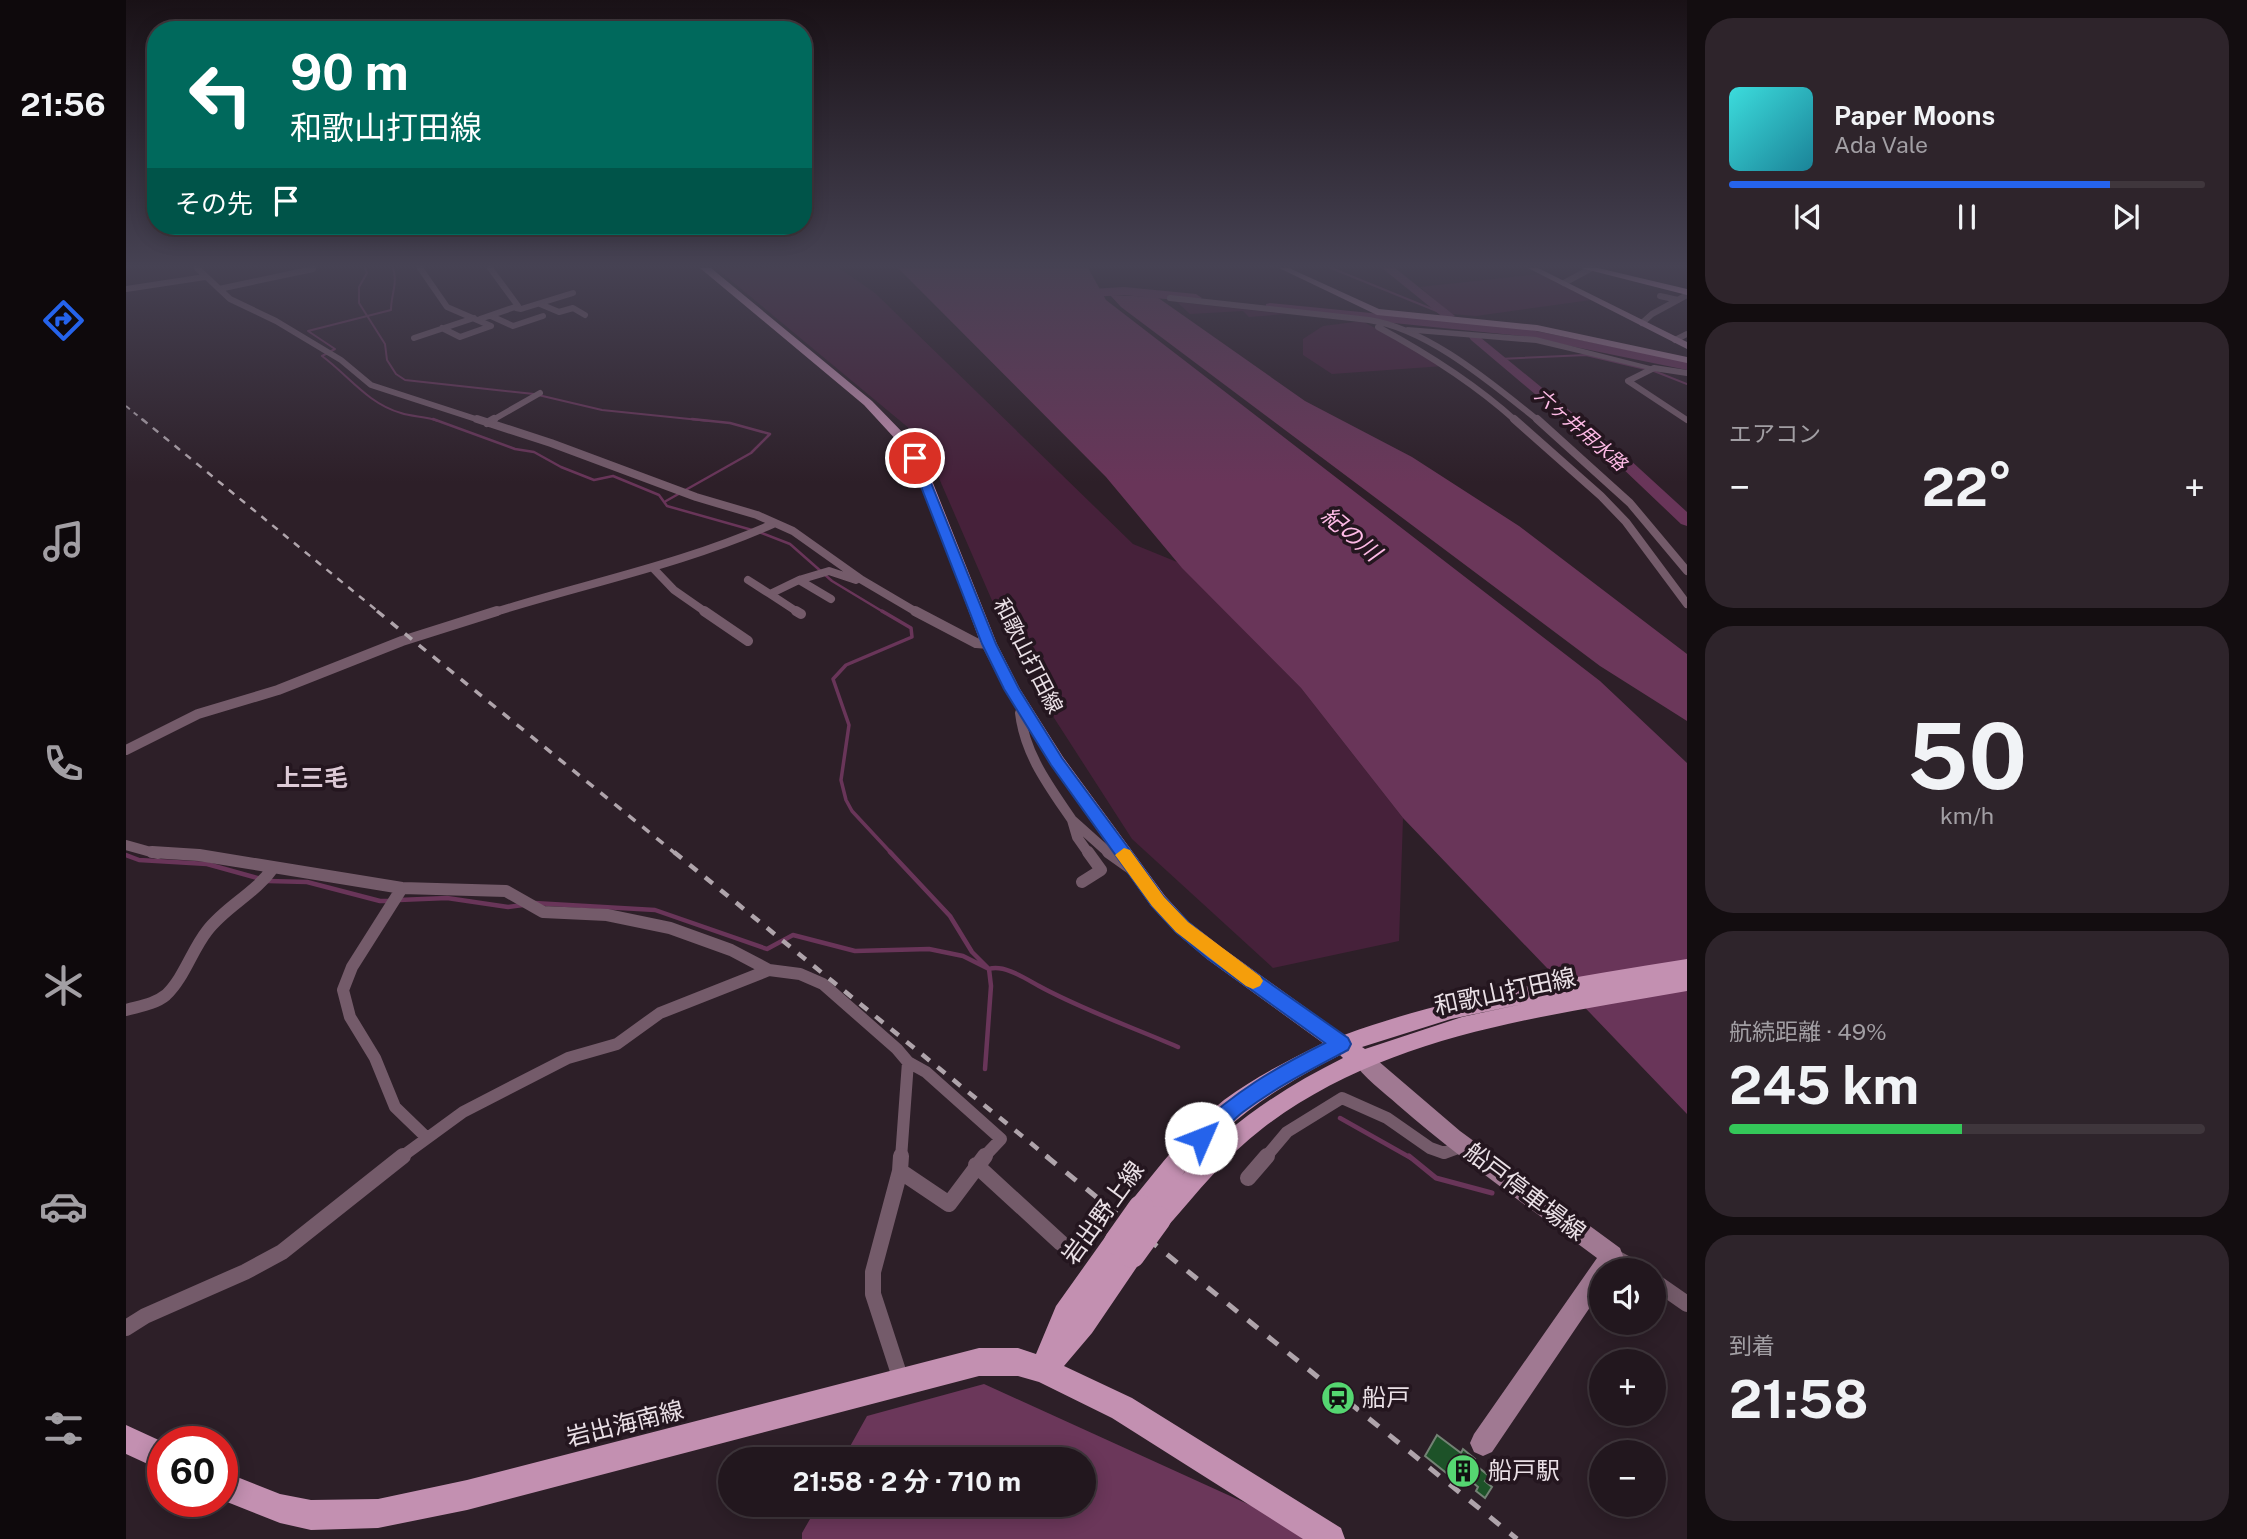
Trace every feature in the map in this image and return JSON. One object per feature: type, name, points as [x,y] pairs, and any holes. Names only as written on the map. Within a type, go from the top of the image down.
[{"type":"main road","name":"和歌山打田線","points":[[791,340],[868,404],[904,441],[923,473],[989,644],[1025,710],[1057,761],[1158,901],[1182,927],[1214,953],[1363,1060],[1388,1048],[1467,1024],[1687,983]]},
{"type":"main road","points":[[1592,340],[1687,360]]},
{"type":"main road","points":[[1675,340],[1687,346]]},
{"type":"main road","name":"和歌山打田線","points":[[1341,1044],[1366,1033],[1455,1009],[1687,967]]},
{"type":"main road","name":"岩出野上線","points":[[1043,1370],[1083,1324],[1125,1249],[1201,1138],[1233,1107],[1276,1078],[1341,1044]]},
{"type":"main road","name":"岩出野上線","points":[[1150,1214],[1255,1121],[1298,1091],[1363,1060]]},
{"type":"main road","name":"船戸停車場線","points":[[1363,1060],[1392,1088],[1464,1146],[1612,1256]]},
{"type":"main road","points":[[1483,1443],[1612,1256]]},
{"type":"main road","name":"岩出海南線","points":[[238,1491],[288,1510],[337,1517],[387,1512],[467,1495],[979,1362],[1018,1362],[1043,1370]]},
{"type":"main road","points":[[1043,1370],[1122,1408],[1330,1539]]},
{"type":"main road","points":[[126,1439],[147,1449]]},
{"type":"street","points":[[307,340],[341,360],[371,385],[601,460],[654,482],[757,515],[771,525],[793,531],[862,580],[966,638],[976,643],[989,644]]},
{"type":"street","points":[[1401,340],[1426,353],[1488,395],[1601,496],[1626,522],[1687,604]]},
{"type":"street","points":[[1423,340],[1477,374],[1583,457],[1634,509],[1687,571]]},
{"type":"street","points":[[1529,340],[1687,373]]},
{"type":"street","points":[[1687,382],[1659,369],[1628,381],[1672,412],[1687,419]]},
{"type":"street","points":[[487,422],[540,393]]},
{"type":"street","points":[[126,750],[198,714],[278,690],[411,638],[541,597],[653,568],[750,535],[771,525]]},
{"type":"street","points":[[653,568],[674,590],[748,642]]},
{"type":"street","points":[[770,594],[799,580],[829,571],[862,580]]},
{"type":"street","points":[[748,580],[801,614]]},
{"type":"street","points":[[799,580],[831,599]]},
{"type":"street","points":[[1025,710],[1020,713],[1020,721],[1034,761],[1072,820],[1077,837],[1101,870],[1082,882]]},
{"type":"street","points":[[1072,820],[1086,827],[1119,864],[1135,870]]},
{"type":"street","points":[[126,845],[159,854],[199,855],[402,888],[506,891],[520,896],[539,911],[605,915],[682,930],[727,948],[769,970],[800,974],[823,984],[897,1049],[908,1062],[926,1072],[1000,1139],[976,1165],[949,1204],[900,1171]]},
{"type":"street","points":[[126,1010],[158,1001],[169,992],[205,933],[222,913],[261,886],[273,868]]},
{"type":"street","points":[[402,888],[352,967],[343,990],[345,1004],[375,1058],[395,1107],[426,1137]]},
{"type":"street","points":[[126,1328],[145,1316],[245,1272],[282,1252],[426,1137],[463,1112],[568,1058],[617,1044],[660,1013],[769,970]]},
{"type":"street","points":[[902,1383],[873,1294],[873,1272],[900,1171],[908,1062]]},
{"type":"street","points":[[1248,1178],[1287,1132],[1342,1098],[1387,1118],[1430,1148],[1444,1153],[1464,1146]]},
{"type":"street","points":[[976,1165],[1061,1243]]},
{"type":"street","points":[[1612,1256],[1616,1258]]},
{"type":"street","points":[[1666,1289],[1687,1304]]},
{"type":"shaded area","points":[[803,340],[923,340],[1133,544],[1177,562],[1301,688],[1403,818],[1399,941],[1273,968],[1132,839],[1020,665],[922,439]]},
{"type":"shaded area","points":[[1165,340],[1218,340],[1305,401],[1412,457],[1519,526],[1687,654],[1687,721],[1600,666]]},
{"type":"shaded area","points":[[1303,340],[1396,340],[1444,366],[1332,374],[1303,355]]},
{"type":"shaded area","points":[[984,1384],[1274,1516],[1308,1539],[802,1539],[802,1533],[811,1517],[1096,1517],[1096,1447],[850,1447],[867,1416]]},
{"type":"water","name":"紀の川","points":[[969,340],[1158,340],[1600,681],[1687,763],[1687,1114],[1403,818],[1301,688],[1182,568],[1106,477]]},
{"type":"building","name":"船戸駅","points":[[1437,1435],[1461,1453],[1463,1449],[1475,1459],[1473,1463],[1489,1476],[1485,1481],[1492,1487],[1485,1498],[1476,1491],[1478,1487],[1464,1475],[1459,1483],[1425,1456]]},
{"type":"waterway","points":[[321,340],[335,349],[322,356],[378,403],[401,413],[438,421]]},
{"type":"waterway","points":[[382,340],[387,360],[396,374],[405,380],[534,394],[602,410],[709,421]]},
{"type":"waterway","name":"六ヶ井用水路","points":[[1478,340],[1624,462],[1687,521]]},
{"type":"waterway","points":[[1560,340],[1687,366]]},
{"type":"waterway","points":[[1499,359],[1586,355],[1654,371],[1687,384]]},
{"type":"waterway","points":[[433,419],[515,449],[534,452],[561,467],[594,480],[613,476],[659,495],[667,506],[752,530]]},
{"type":"waterway","points":[[666,501],[751,453],[770,434],[730,423],[692,419]]},
{"type":"waterway","points":[[759,532],[790,544],[832,581],[885,613]]},
{"type":"waterway","points":[[882,611],[911,628],[912,637],[846,665],[833,679],[849,725],[841,780],[846,800],[852,811],[892,854]]},
{"type":"waterway","points":[[890,852],[950,916],[972,952],[989,969]]},
{"type":"waterway","points":[[126,855],[139,860],[207,864],[261,879]]},
{"type":"waterway","points":[[268,881],[307,882],[380,901],[391,901]]},
{"type":"waterway","points":[[399,900],[447,898],[508,907],[523,905]]},
{"type":"waterway","points":[[534,903],[655,910],[767,949],[793,935],[855,951],[929,949],[963,956],[989,969]]},
{"type":"waterway","points":[[985,1069],[991,986],[989,969]]},
{"type":"waterway","points":[[989,969],[1015,973],[1073,1003],[1178,1047]]},
{"type":"waterway","points":[[1340,1118],[1411,1158]]},
{"type":"waterway","points":[[1409,1156],[1436,1178],[1492,1193]]},
{"type":"railway","points":[[126,406],[144,421]]},
{"type":"railway","points":[[142,419],[380,613]]},
{"type":"railway","points":[[377,611],[676,854]]},
{"type":"railway","points":[[674,852],[1049,1158]]},
{"type":"railway","points":[[1046,1156],[1517,1539]]},
{"type":"slow traffic","points":[[1124,855],[1158,901],[1182,927],[1253,981]]},
{"type":"place","name":"船戸","points":[[1338,1398]]},
{"type":"place","name":"船戸駅","points":[[1463,1471]]},
{"type":"district","name":"上三毛","points":[[312,778]]},
{"type":"route","points":[[915,458],[989,644],[1012,689],[1057,761],[1135,870],[1182,927],[1341,1044],[1276,1078],[1233,1107],[1201,1138]]}]
